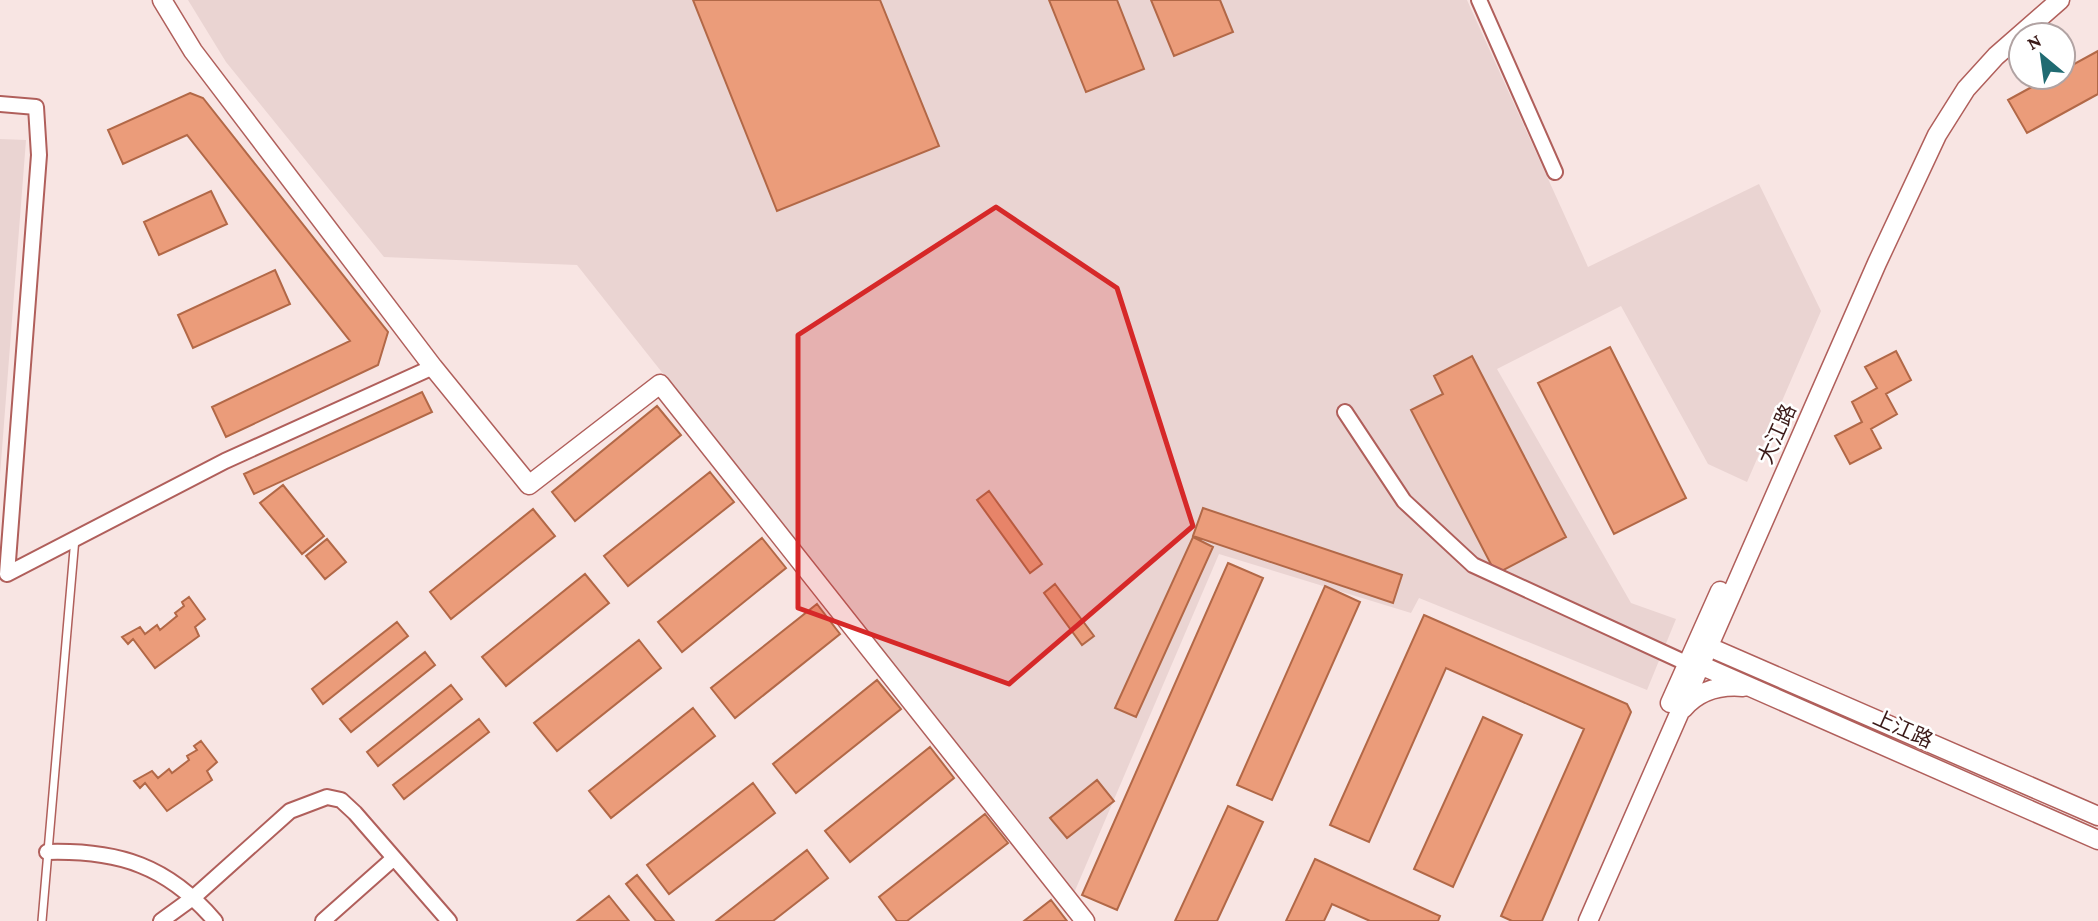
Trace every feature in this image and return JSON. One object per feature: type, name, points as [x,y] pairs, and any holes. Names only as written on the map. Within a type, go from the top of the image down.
[{"type":"street","points":[[162,0],[193,51],[433,367],[529,485],[660,384],[1084,921]]},
{"type":"street","points":[[1479,0],[1555,172]]},
{"type":"street","name":"大江路","points":[[1697,668],[1702,644],[1935,122],[1950,97],[1991,49],[2044,0]]},
{"type":"street","name":"大江路","points":[[1702,644],[1937,135],[1966,89],[1996,55],[2060,0]]},
{"type":"street","points":[[0,104],[36,107],[39,155],[6,574],[225,461],[433,367]]},
{"type":"street","points":[[1345,412],[1404,500],[1473,565],[1697,668],[1759,669]]},
{"type":"street","name":"上江路","points":[[1702,644],[2098,816]]},
{"type":"street","points":[[1575,921],[1674,709],[1697,668]]},
{"type":"street","name":"上江路","points":[[1697,668],[1752,688],[2098,840]]},
{"type":"street","points":[[1588,921],[1674,709],[1688,704],[1706,691],[1730,686],[1752,688]]},
{"type":"street","points":[[160,921],[194,897],[290,811],[327,797],[341,800],[348,807],[449,921]]},
{"type":"street","points":[[47,852],[71,851],[142,865],[166,875],[194,897],[215,921]]},
{"type":"street","points":[[323,921],[394,858]]},
{"type":"lane","points":[[42,921],[75,537]]},
{"type":"highlighted area","points":[[996,207],[1117,288],[1193,526],[1009,684],[798,608],[798,335]]},
{"type":"shaded area","points":[[188,0],[1467,0],[1588,267],[1759,184],[1821,311],[1747,482],[1708,464],[1621,306],[1497,369],[1631,603],[1676,619],[1647,690],[1419,598],[1411,613],[1219,554],[1074,893],[577,265],[384,257],[226,62]]},
{"type":"shaded area","points":[[0,139],[26,140],[0,475]]},
{"type":"building","points":[[693,0],[880,0],[939,146],[777,211]]},
{"type":"building","points":[[1049,0],[1117,0],[1144,69],[1086,92]]},
{"type":"building","points":[[1151,0],[1220,0],[1233,32],[1174,56]]},
{"type":"building","points":[[2098,51],[2098,94],[2027,133],[2008,100],[2024,91],[2077,91],[2077,62]]},
{"type":"building","points":[[190,93],[203,98],[388,332],[378,365],[226,437],[212,407],[350,341],[187,135],[123,164],[108,130]]},
{"type":"building","points":[[211,191],[227,224],[159,255],[144,222]]},
{"type":"building","points":[[275,270],[290,304],[193,348],[178,315]]},
{"type":"building","points":[[1610,347],[1686,498],[1614,534],[1538,383]]},
{"type":"building","points":[[1896,351],[1911,380],[1886,394],[1897,414],[1871,429],[1881,448],[1850,464],[1835,436],[1862,422],[1852,402],[1877,388],[1865,367]]},
{"type":"building","points":[[1472,356],[1566,537],[1496,574],[1411,410],[1443,394],[1434,376]]},
{"type":"building","points":[[422,392],[432,412],[254,494],[244,474]]},
{"type":"building","points":[[657,406],[681,435],[575,521],[552,492]]},
{"type":"building","points":[[710,472],[734,502],[628,586],[604,556]]},
{"type":"building","points":[[283,485],[324,536],[302,554],[260,503]]},
{"type":"building","points":[[989,491],[1042,564],[1030,573],[977,500]]},
{"type":"building","points":[[1203,508],[1402,575],[1393,603],[1193,536]]},
{"type":"building","points":[[533,509],[555,536],[451,619],[430,592]]},
{"type":"building","points":[[1193,537],[1213,547],[1136,717],[1115,708]]},
{"type":"building","points":[[762,538],[786,568],[682,652],[658,622]]},
{"type":"building","points":[[327,539],[346,562],[325,579],[306,556]]},
{"type":"building","points":[[1228,563],[1263,578],[1117,910],[1082,895]]},
{"type":"building","points":[[585,574],[609,603],[506,686],[482,657]]},
{"type":"building","points":[[1055,584],[1094,636],[1082,645],[1044,593]]},
{"type":"building","points":[[1325,586],[1360,602],[1272,800],[1237,785]]},
{"type":"building","points":[[189,597],[205,619],[195,627],[199,636],[155,668],[133,639],[128,644],[122,637],[140,627],[145,634],[157,625],[160,630],[177,616],[175,613],[184,606],[182,602]]},
{"type":"building","points":[[817,604],[840,634],[735,718],[711,688]]},
{"type":"building","points":[[1424,615],[1627,704],[1631,712],[1542,921],[1512,921],[1501,916],[1584,729],[1446,668],[1369,842],[1330,825]]},
{"type":"building","points":[[397,622],[408,636],[323,704],[312,689]]},
{"type":"building","points":[[639,640],[661,668],[557,751],[534,723]]},
{"type":"building","points":[[425,652],[435,665],[351,732],[340,719]]},
{"type":"building","points":[[877,680],[901,709],[796,793],[773,764]]},
{"type":"building","points":[[451,685],[462,699],[378,766],[367,752]]},
{"type":"building","points":[[693,708],[715,736],[611,818],[589,791]]},
{"type":"building","points":[[1483,717],[1522,735],[1453,887],[1414,869]]},
{"type":"building","points":[[479,719],[489,732],[404,799],[393,785]]},
{"type":"building","points":[[201,741],[217,762],[207,771],[212,780],[167,811],[145,783],[140,788],[134,781],[152,771],[158,778],[169,769],[172,773],[189,760],[187,756],[197,750],[194,746]]},
{"type":"building","points":[[930,747],[954,778],[850,862],[825,831]]},
{"type":"building","points":[[1097,780],[1114,801],[1067,838],[1050,818]]},
{"type":"building","points":[[753,783],[775,813],[669,894],[647,865]]},
{"type":"building","points":[[1228,806],[1263,822],[1217,921],[1175,921]]},
{"type":"building","points":[[985,814],[1008,843],[907,921],[897,921],[879,897]]},
{"type":"building","points":[[807,850],[828,878],[773,921],[716,921]]},
{"type":"building","points":[[1315,859],[1440,916],[1438,921],[1370,921],[1332,904],[1324,921],[1286,921]]},
{"type":"building","points":[[637,875],[674,921],[656,921],[626,884]]},
{"type":"building","points":[[609,896],[629,921],[577,921]]},
{"type":"building","points":[[1051,900],[1067,921],[1024,921]]}]
